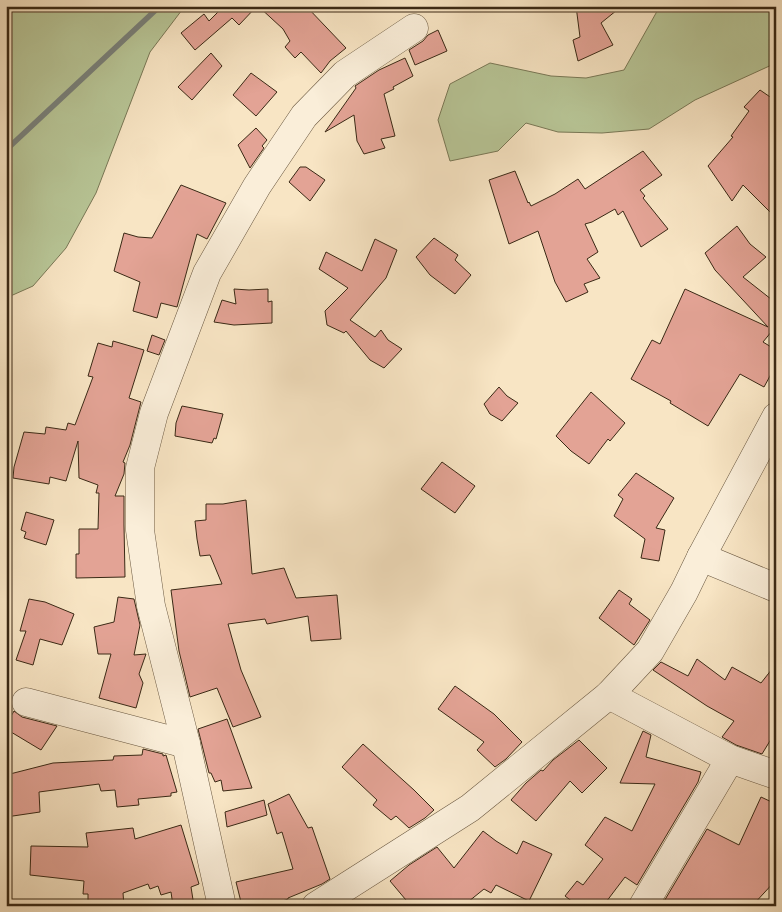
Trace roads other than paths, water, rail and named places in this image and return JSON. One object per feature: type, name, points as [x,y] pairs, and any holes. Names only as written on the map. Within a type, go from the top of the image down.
[{"type":"street","points":[[222,906],[186,744],[151,606],[140,530],[140,468],[154,413],[207,273],[257,186],[304,116],[345,74],[414,28]]},
{"type":"street","points":[[316,906],[470,808],[609,695],[650,651],[684,592],[776,417]]},
{"type":"street","points":[[701,557],[776,588]]},
{"type":"street","points":[[609,695],[730,759],[776,775]]},
{"type":"street","points":[[26,702],[186,744]]},
{"type":"street","points":[[643,906],[730,759]]},
{"type":"waterway","points":[[6,150],[160,6]]}]
